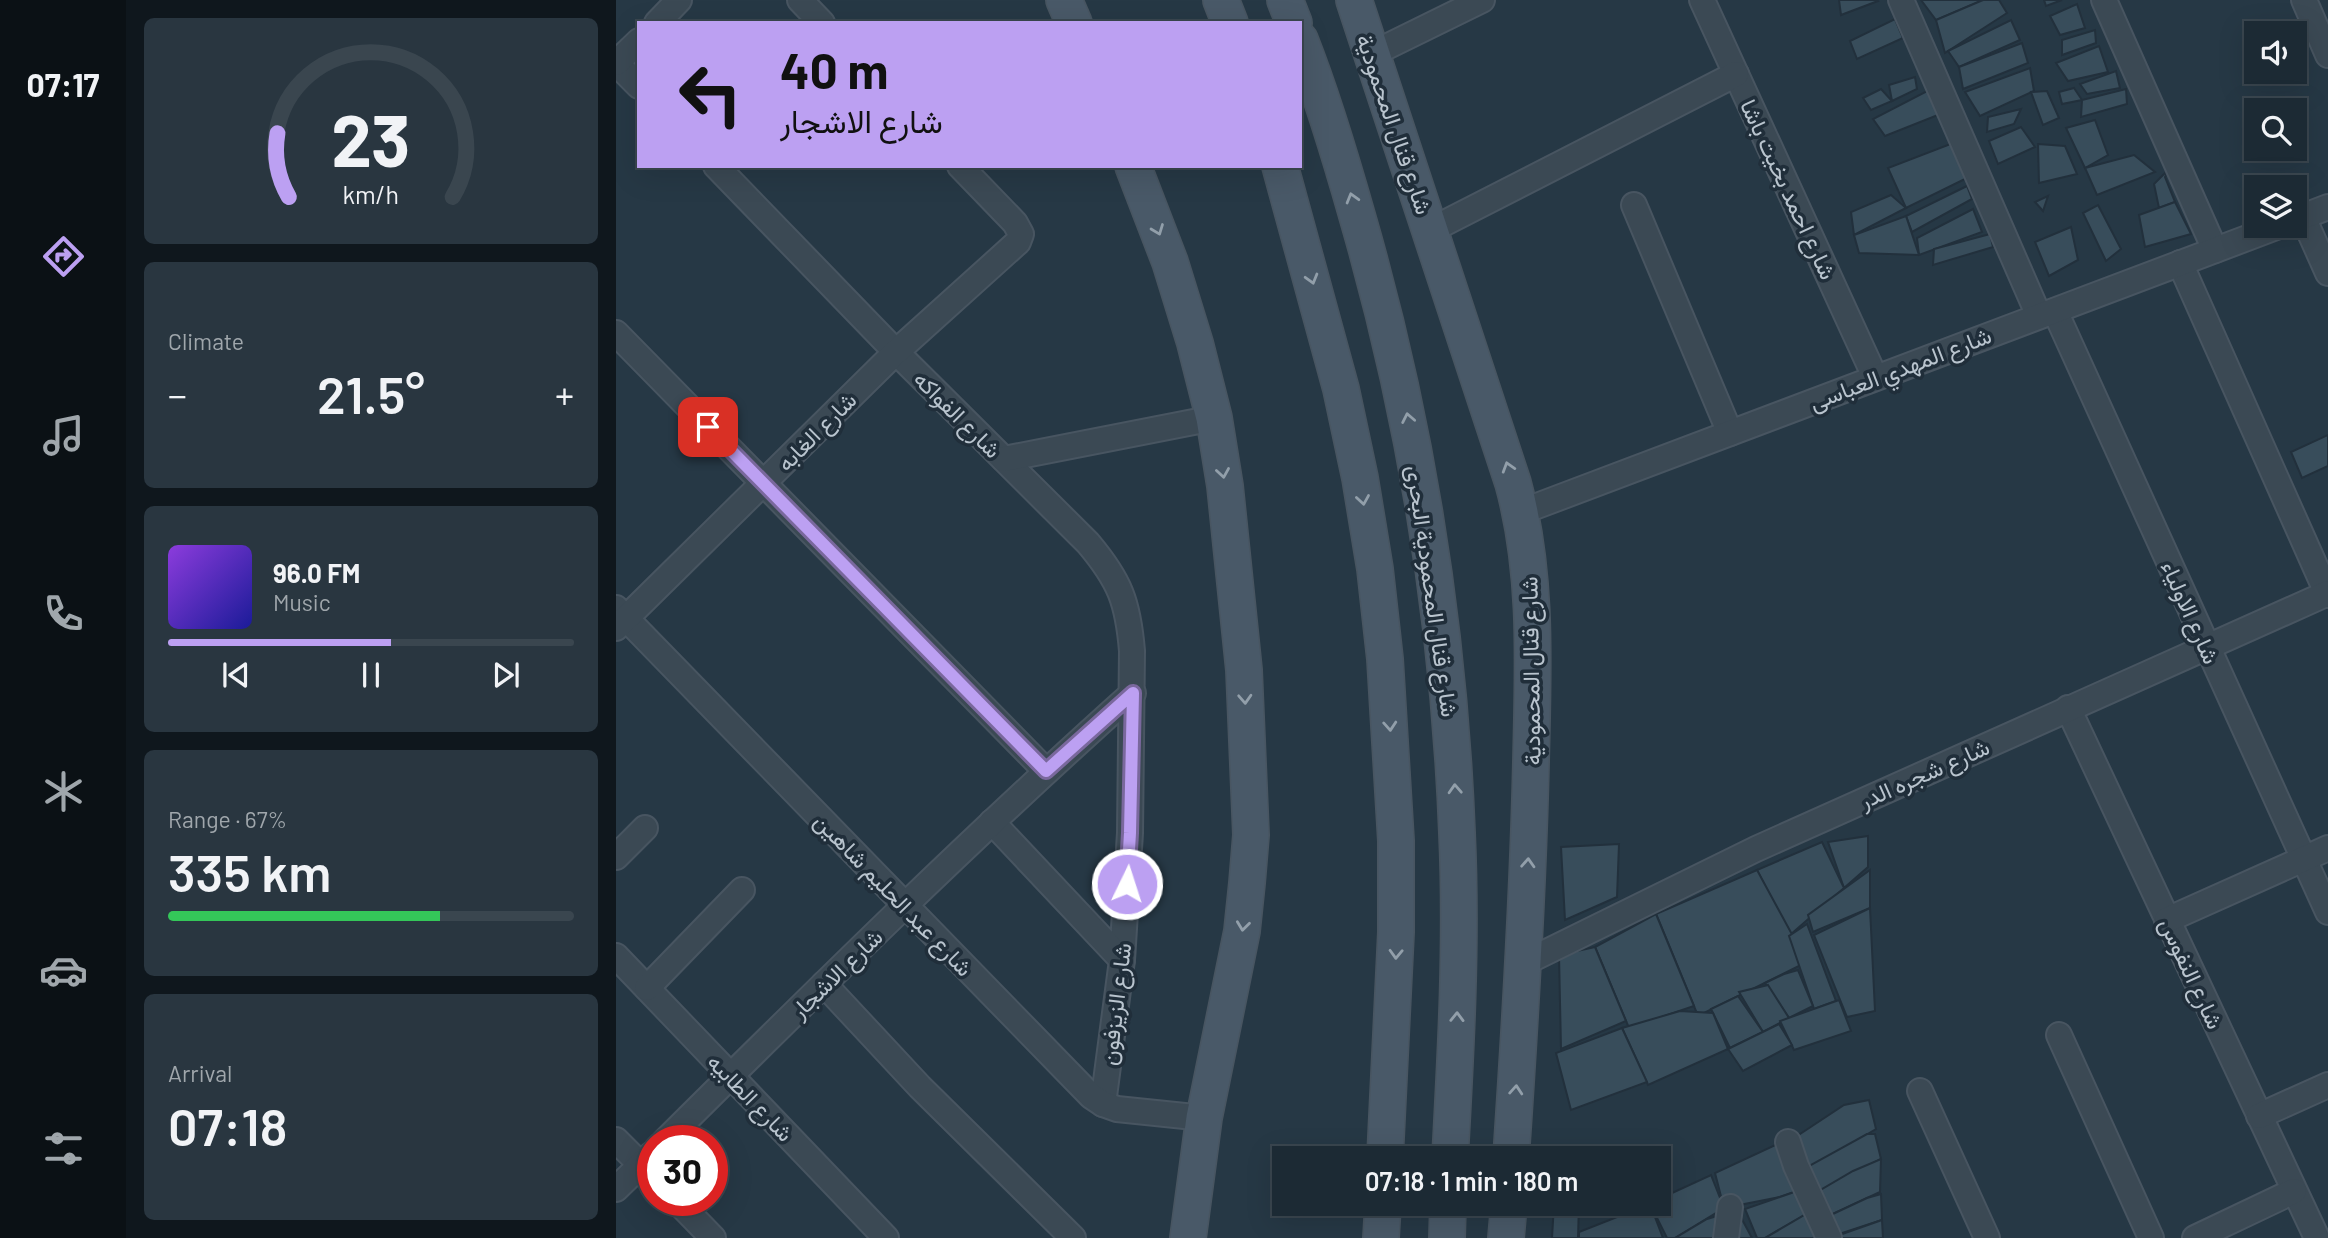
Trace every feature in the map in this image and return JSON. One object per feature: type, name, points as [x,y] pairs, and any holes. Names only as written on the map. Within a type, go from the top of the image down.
[{"type":"street","points":[[659,21],[679,0]]},
{"type":"street","points":[[800,0],[820,21]]},
{"type":"street","points":[[1064,0],[1072,21]]},
{"type":"street","points":[[1221,0],[1229,21]]},
{"type":"street","points":[[1285,0],[1293,21]]},
{"type":"street","name":"شارع قنال المحمودية","points":[[1354,0],[1521,512],[1531,588],[1534,665],[1524,963],[1512,1146]]},
{"type":"street","points":[[1372,54],[1482,0]]},
{"type":"street","name":"شارع احمد بخيت باشا","points":[[1702,0],[1875,377]]},
{"type":"street","name":"شارع الاولياء","points":[[1901,0],[2207,647],[2328,912]]},
{"type":"street","points":[[2104,0],[2215,250]]},
{"type":"street","points":[[2304,0],[2328,55]]},
{"type":"street","points":[[637,43],[616,63],[637,84]]},
{"type":"street","name":"شارع قنال المحمودية البحرى","points":[[1302,46],[1340,157],[1397,367],[1426,513],[1440,606],[1458,834],[1458,949],[1450,1146]]},
{"type":"street","points":[[1431,230],[1736,75]]},
{"type":"street","name":"شارع الفواكه","points":[[718,168],[896,352],[1088,543],[1115,579],[1123,596],[1129,621],[1133,693]]},
{"type":"street","name":"شارع الغابه","points":[[619,618],[763,483],[896,352],[1020,238],[1020,230],[1015,223],[963,168]]},
{"type":"street","points":[[1134,168],[1170,262],[1214,418],[1225,486],[1241,636],[1251,835],[1242,931],[1204,1118],[1188,1238]]},
{"type":"street","points":[[1281,168],[1341,389],[1360,478],[1375,569],[1385,659],[1395,815],[1396,932],[1386,1146]]},
{"type":"street","points":[[1634,205],[1730,433]]},
{"type":"street","points":[[2307,216],[2328,207]]},
{"type":"street","points":[[2307,234],[2328,273]]},
{"type":"street","name":"شارع المهدي العباسى","points":[[1521,512],[2247,238]]},
{"type":"street","points":[[2180,263],[2328,594]]},
{"type":"street","points":[[616,333],[1046,771]]},
{"type":"street","points":[[1004,459],[1214,418]]},
{"type":"street","name":"شارع شجره الدر","points":[[1524,963],[1756,849],[2328,594]]},
{"type":"street","name":"شارع عبد الحليم شاهين","points":[[619,618],[1091,1096],[1116,1109],[1204,1118]]},
{"type":"street","name":"شارع الاشجار","points":[[681,1125],[905,905],[1046,771],[1133,693]]},
{"type":"street","name":"شارع الزيزفون","points":[[1103,1104],[1122,960],[1130,833],[1133,693]]},
{"type":"street","name":"شارع النفوس","points":[[2068,708],[2317,1238]]},
{"type":"street","points":[[992,822],[1122,960]]},
{"type":"street","points":[[616,857],[645,828]]},
{"type":"street","points":[[2168,920],[2328,848]]},
{"type":"street","points":[[647,988],[742,890]]},
{"type":"street","name":"شارع الطابيه","points":[[616,956],[886,1238]]},
{"type":"street","points":[[824,984],[920,1087],[1073,1238]]},
{"type":"street","points":[[2059,1035],[2151,1238]]},
{"type":"street","points":[[2259,1116],[2328,1085]]},
{"type":"street","points":[[1920,1091],[1987,1238]]},
{"type":"street","points":[[616,1140],[637,1156]]},
{"type":"street","points":[[1788,1142],[1829,1238]]},
{"type":"street","points":[[616,1189],[637,1174]]},
{"type":"street","points":[[2195,1238],[2294,1191]]},
{"type":"street","points":[[1726,1238],[1730,1207]]},
{"type":"street","points":[[692,1216],[713,1238]]},
{"type":"street","points":[[1381,1238],[1382,1216]]},
{"type":"street","points":[[1447,1238],[1448,1216]]},
{"type":"street","points":[[1506,1238],[1507,1216]]},
{"type":"building","points":[[1839,0],[1877,0],[1878,1],[1841,15]]},
{"type":"building","points":[[1921,0],[1983,0],[1936,20]]},
{"type":"building","points":[[1983,0],[1999,0],[2007,13],[1945,53],[1936,20]]},
{"type":"building","points":[[2044,0],[2062,0],[2046,6]]},
{"type":"building","points":[[2077,4],[2085,28],[2060,35],[2050,16]]},
{"type":"building","points":[[1895,19],[1903,38],[1857,59],[1850,41]]},
{"type":"building","points":[[2011,20],[2020,40],[1959,67],[1948,51]]},
{"type":"building","points":[[2095,30],[2096,43],[2062,55],[2062,40]]},
{"type":"building","points":[[2022,43],[2028,63],[1963,89],[1959,67]]},
{"type":"building","points":[[2099,46],[2108,72],[2068,81],[2056,63]]},
{"type":"building","points":[[2030,68],[2034,91],[1980,116],[1965,92]]},
{"type":"building","points":[[2116,71],[2120,88],[2087,94],[2080,84]]},
{"type":"building","points":[[1915,77],[1917,89],[1892,101],[1889,85]]},
{"type":"building","points":[[2074,88],[2082,100],[2062,104],[2059,92]]},
{"type":"building","points":[[1881,89],[1892,101],[1871,110],[1863,98]]},
{"type":"building","points":[[1931,89],[1943,113],[1885,136],[1873,119]]},
{"type":"building","points":[[2126,89],[2127,104],[2081,117],[2082,100]]},
{"type":"building","points":[[2047,91],[2059,118],[2043,125],[2031,92]]},
{"type":"building","points":[[2021,109],[2014,124],[1987,132],[1988,117]]},
{"type":"building","points":[[2095,120],[2108,155],[2085,168],[2066,128]]},
{"type":"building","points":[[2021,127],[2035,147],[1998,164],[1989,141]]},
{"type":"building","points":[[1953,143],[1967,178],[1906,208],[1888,168]]},
{"type":"building","points":[[2038,144],[2065,146],[2077,174],[2039,183]]},
{"type":"building","points":[[2134,155],[2155,172],[2097,195],[2085,168]]},
{"type":"building","points":[[2169,169],[2165,177],[2175,202],[2159,208],[2154,184]]},
{"type":"building","points":[[1967,186],[1972,199],[1912,232],[1906,216]]},
{"type":"building","points":[[1891,195],[1906,208],[1854,235],[1851,212]]},
{"type":"building","points":[[2048,196],[2043,211],[2035,202]]},
{"type":"building","points":[[2175,202],[2191,234],[2145,247],[2139,215]]},
{"type":"building","points":[[2098,205],[2121,249],[2106,261],[2083,213]]},
{"type":"building","points":[[1973,209],[1982,232],[1919,255],[1917,238]]},
{"type":"building","points":[[1906,216],[1919,255],[1859,253],[1854,235]]},
{"type":"building","points":[[2071,227],[2078,260],[2049,276],[2035,242]]},
{"type":"building","points":[[1990,234],[1993,247],[1933,265],[1934,249]]},
{"type":"building","points":[[2328,435],[2328,466],[2302,478],[2291,452]]},
{"type":"building","points":[[1868,836],[1868,867],[1844,888],[1828,842]]},
{"type":"building","points":[[1822,842],[1844,888],[1790,935],[1757,870]]},
{"type":"building","points":[[1619,844],[1617,897],[1565,920],[1561,847]]},
{"type":"building","points":[[1757,870],[1807,962],[1698,1016],[1656,914]]},
{"type":"building","points":[[1870,870],[1870,908],[1813,932],[1808,915]]},
{"type":"building","points":[[1870,908],[1875,1011],[1847,1017],[1814,935]]},
{"type":"building","points":[[1656,914],[1694,1006],[1629,1028],[1595,947]]},
{"type":"building","points":[[1807,924],[1836,1001],[1814,1009],[1789,936]]},
{"type":"building","points":[[1595,947],[1626,1021],[1561,1049],[1559,955]]},
{"type":"building","points":[[1798,970],[1813,1006],[1789,1018],[1765,983]]},
{"type":"building","points":[[1768,985],[1789,1018],[1763,1032],[1739,992]]},
{"type":"building","points":[[1738,996],[1763,1032],[1730,1048],[1711,1009]]},
{"type":"building","points":[[1839,1000],[1851,1031],[1794,1050],[1780,1021]]},
{"type":"building","points":[[1680,1011],[1713,1013],[1728,1049],[1648,1085],[1622,1028]]},
{"type":"building","points":[[1779,1024],[1792,1045],[1743,1071],[1728,1049]]},
{"type":"building","points":[[1622,1028],[1647,1082],[1571,1110],[1556,1053]]},
{"type":"building","points":[[1869,1100],[1876,1129],[1805,1171],[1788,1142],[1844,1105]]},
{"type":"building","points":[[1867,1134],[1875,1134],[1881,1159],[1812,1195],[1798,1172]]},
{"type":"building","points":[[1782,1142],[1803,1189],[1780,1197],[1724,1208],[1715,1173]]},
{"type":"building","points":[[1881,1159],[1880,1192],[1820,1220],[1812,1195],[1853,1171]]},
{"type":"building","points":[[1711,1175],[1724,1208],[1675,1238],[1667,1238],[1656,1216],[1671,1216],[1671,1193]]},
{"type":"building","points":[[1803,1189],[1813,1210],[1765,1238],[1757,1238],[1745,1209]]},
{"type":"building","points":[[1881,1194],[1882,1220],[1830,1237],[1820,1220]]},
{"type":"building","points":[[1737,1210],[1752,1238],[1675,1238],[1707,1219]]},
{"type":"building","points":[[1813,1210],[1821,1238],[1765,1238]]},
{"type":"building","points":[[1553,1216],[1579,1216],[1578,1238],[1552,1238]]},
{"type":"building","points":[[1620,1216],[1655,1216],[1663,1238],[1579,1238],[1579,1232]]},
{"type":"building","points":[[1882,1220],[1883,1238],[1831,1238]]},
{"type":"route","points":[[708,427],[1046,771],[1133,693],[1127,884]]}]
